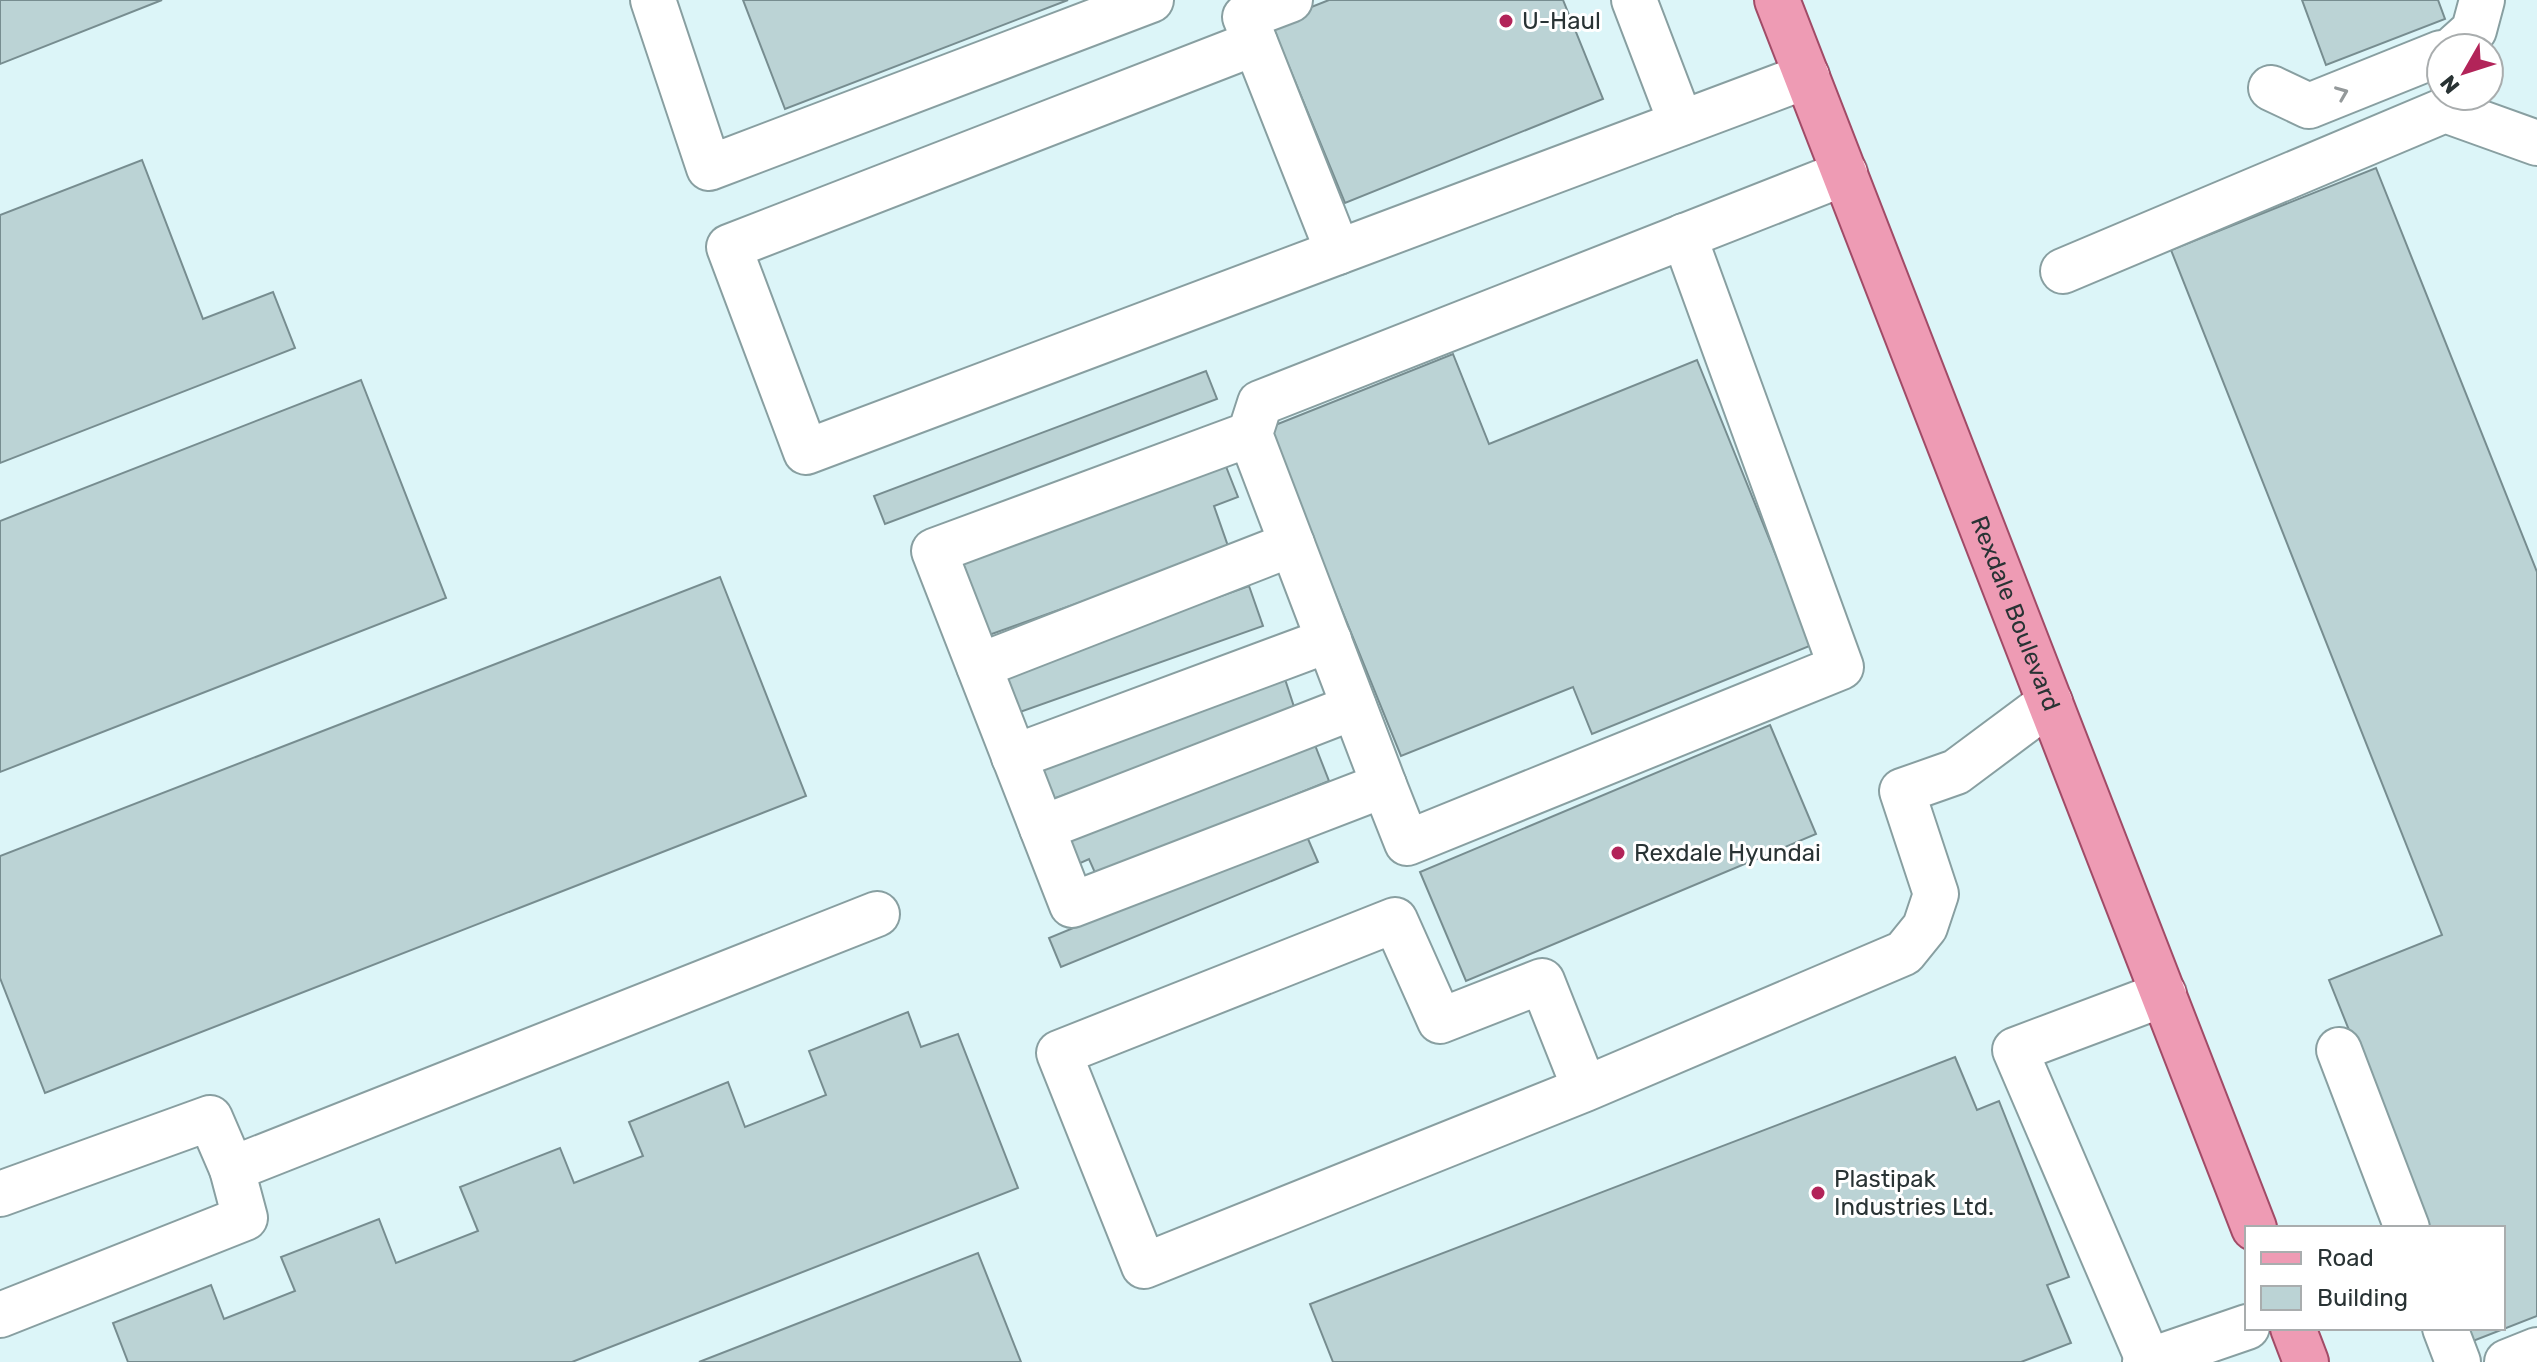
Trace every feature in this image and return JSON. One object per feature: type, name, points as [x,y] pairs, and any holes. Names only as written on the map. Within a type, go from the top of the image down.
[{"type":"main road","name":"Rexdale Boulevard","points":[[1777,0],[2253,1226]]},
{"type":"main road","points":[[2294,1330],[2306,1362]]},
{"type":"lane","points":[[653,0],[709,168],[1151,0]]},
{"type":"lane","points":[[1290,0],[1245,17],[1338,252]]},
{"type":"lane","points":[[1634,0],[1681,123]]},
{"type":"lane","points":[[2472,32],[2482,0]]},
{"type":"lane","points":[[1255,43],[729,247],[806,452],[1807,76]]},
{"type":"lane","points":[[2271,88],[2309,106],[2425,59]]},
{"type":"lane","points":[[2063,271],[2445,110],[2537,143]]},
{"type":"lane","points":[[1684,236],[1841,667],[1407,843],[1250,434],[1260,403],[1684,236],[1845,173]]},
{"type":"lane","points":[[1250,434],[934,551],[1072,905],[1384,785]]},
{"type":"lane","points":[[979,666],[1292,544]]},
{"type":"lane","points":[[1014,757],[1329,640]]},
{"type":"lane","points":[[1585,1089],[1542,981],[1440,1021],[1395,920],[1059,1053],[1144,1266],[1585,1089],[1904,953],[1925,927],[1936,894],[1902,791],[1956,772],[2050,702]]},
{"type":"lane","points":[[1042,828],[1354,707]]},
{"type":"lane","points":[[232,1169],[877,914]]},
{"type":"lane","points":[[2164,994],[2015,1050],[2148,1362],[2245,1328]]},
{"type":"lane","points":[[2339,1050],[2406,1226]]},
{"type":"lane","points":[[0,1194],[210,1118],[232,1169],[245,1218],[0,1315]]},
{"type":"lane","points":[[2446,1330],[2458,1362]]},
{"type":"lane","points":[[2507,1362],[2537,1350]]},
{"type":"building","points":[[0,0],[162,0],[0,64]]},
{"type":"building","points":[[743,0],[1068,0],[785,109]]},
{"type":"building","points":[[1329,0],[1563,0],[1603,99],[1345,203],[1271,23]]},
{"type":"building","points":[[2302,0],[2438,0],[2445,19],[2326,65]]},
{"type":"building","points":[[142,160],[203,319],[273,292],[295,348],[0,463],[0,215]]},
{"type":"building","points":[[2376,168],[2537,572],[2537,1316],[2505,1328],[2505,1226],[2427,1226],[2329,980],[2442,935],[2171,250]]},
{"type":"building","points":[[1453,354],[1489,444],[1697,360],[1812,645],[1592,734],[1573,687],[1401,756],[1268,428]]},
{"type":"building","points":[[1206,371],[1217,399],[885,524],[874,496]]},
{"type":"building","points":[[361,380],[446,598],[0,772],[0,521]]},
{"type":"building","points":[[1225,464],[1238,497],[1214,506],[1229,549],[989,635],[961,558]]},
{"type":"building","points":[[720,577],[806,796],[45,1093],[0,978],[0,856]]},
{"type":"building","points":[[1249,586],[1263,626],[1020,712],[1006,673]]},
{"type":"building","points":[[1283,673],[1296,713],[1053,799],[1039,760]]},
{"type":"building","name":"Rexdale Hyundai","points":[[1770,725],[1816,834],[1466,981],[1420,872]]},
{"type":"building","points":[[1313,740],[1329,781],[1096,875],[1089,859],[1076,865],[1065,839]]},
{"type":"building","points":[[1305,832],[1318,862],[1061,967],[1049,938]]},
{"type":"building","points":[[908,1012],[921,1047],[958,1034],[1018,1188],[572,1362],[128,1362],[113,1323],[211,1285],[224,1319],[295,1291],[281,1257],[379,1219],[396,1263],[478,1231],[460,1187],[560,1148],[574,1183],[643,1156],[629,1122],[728,1082],[745,1127],[826,1095],[809,1051]]},
{"type":"building","name":"Plastipak Industries Ltd.","points":[[1955,1057],[1977,1110],[1999,1101],[2069,1277],[2047,1285],[2071,1343],[2021,1362],[1333,1362],[1310,1304]]},
{"type":"building","points":[[978,1253],[1021,1362],[699,1362]]},
{"type":"building","points":[[2468,1330],[2501,1330],[2473,1341]]},
{"type":"place","name":"U-Haul","points":[[1506,21]]},
{"type":"place","name":"Rexdale Hyundai","points":[[1618,853]]},
{"type":"place","name":"Plastipak Industries Ltd.","points":[[1818,1193]]}]
